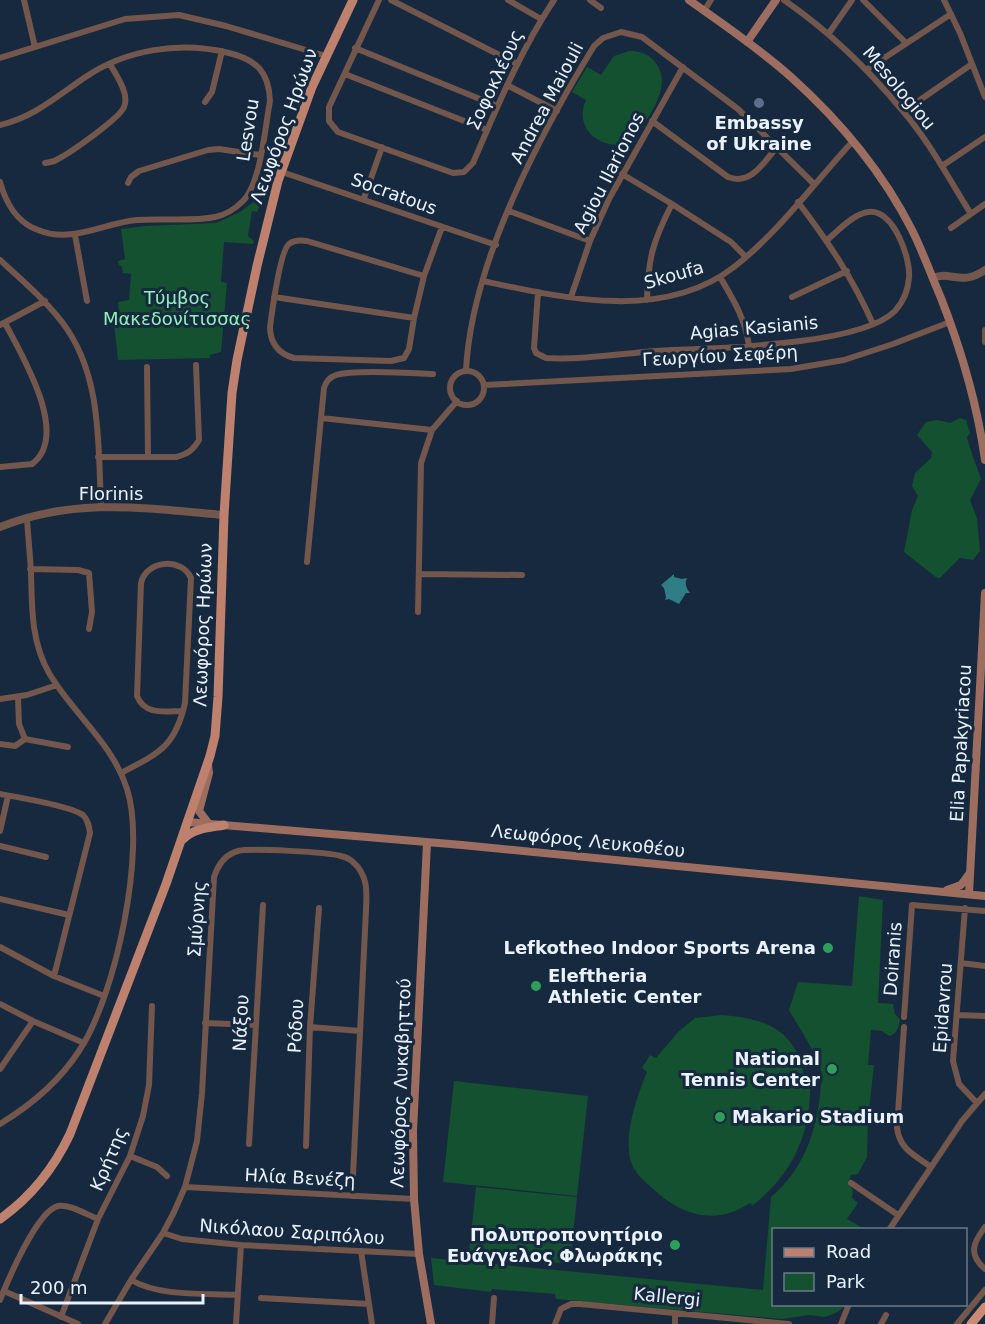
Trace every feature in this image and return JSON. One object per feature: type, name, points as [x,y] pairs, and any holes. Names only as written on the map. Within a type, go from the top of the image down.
[{"type":"highway","points":[[970,1324],[985,1307]]},
{"type":"main road","name":"Λεωφόρος Ηρώων","points":[[1,1216],[22,1201],[46,1175],[70,1134],[208,763],[214,736],[218,697],[224,515],[232,393],[237,360],[269,218],[282,172],[308,98],[353,0]]},
{"type":"main road","points":[[689,0],[793,78],[853,141],[885,184],[912,230],[950,322],[975,399],[985,460]]},
{"type":"main road","points":[[747,42],[776,0]]},
{"type":"main road","name":"Elia Papakyriacou","points":[[969,894],[985,593]]},
{"type":"main road","points":[[208,763],[209,773],[199,811],[209,824]]},
{"type":"main road","name":"Λεωφόρος Λευκοθέου","points":[[187,822],[985,895]]},
{"type":"main road","points":[[180,843],[190,832],[224,825]]},
{"type":"main road","name":"Λεωφόρος Λυκαβηττού","points":[[427,843],[413,1131],[414,1199],[419,1254],[431,1324]]},
{"type":"main road","points":[[940,891],[961,885],[971,871]]},
{"type":"main road","points":[[971,871],[975,883],[985,895]]},
{"type":"street","points":[[24,0],[35,47]]},
{"type":"street","points":[[364,198],[382,147],[338,132],[329,121],[329,107],[379,0]]},
{"type":"street","points":[[391,0],[517,64]]},
{"type":"street","points":[[508,0],[541,19]]},
{"type":"street","name":"Σοφοκλέους","points":[[382,147],[447,172],[464,172],[473,163],[517,64],[554,0]]},
{"type":"street","points":[[590,0],[601,8]]},
{"type":"street","points":[[704,11],[711,0]]},
{"type":"street","name":"Mesologiou","points":[[784,0],[830,33],[904,111],[942,166],[971,214]]},
{"type":"street","points":[[830,33],[852,0]]},
{"type":"street","points":[[863,0],[906,43]]},
{"type":"street","points":[[944,0],[985,97]]},
{"type":"street","points":[[866,70],[951,14]]},
{"type":"street","points":[[0,58],[125,19],[179,15],[226,26],[326,56]]},
{"type":"street","name":"Andrea Maiouli","points":[[466,371],[470,332],[483,280],[509,211],[557,111],[594,46],[608,35],[627,32],[642,37],[738,109],[814,184]]},
{"type":"street","name":"Lesvou","points":[[0,124],[26,117],[85,77],[110,64],[143,52],[163,49],[194,48],[222,51],[250,60],[258,66],[267,82],[270,100],[252,189],[243,201],[223,215],[204,219],[135,220],[59,236],[31,227],[22,221],[11,209],[0,182]]},
{"type":"street","points":[[355,48],[497,106]]},
{"type":"street","points":[[206,102],[212,92],[222,51]]},
{"type":"street","points":[[45,163],[64,156],[117,116],[124,107],[125,98],[122,88],[110,64]]},
{"type":"street","points":[[904,111],[972,64]]},
{"type":"street","name":"Agiou Ilarionos","points":[[571,297],[590,241],[622,174],[683,67]]},
{"type":"street","points":[[345,74],[488,130]]},
{"type":"street","points":[[507,85],[557,111]]},
{"type":"street","points":[[652,121],[728,177],[735,179],[742,179],[753,174],[777,147]]},
{"type":"street","points":[[942,166],[985,137]]},
{"type":"street","name":"Skoufa","points":[[483,280],[538,292],[614,301],[646,300],[682,292],[720,277],[746,256],[853,141]]},
{"type":"street","points":[[128,183],[131,177],[140,171],[198,152],[219,149],[260,155]]},
{"type":"street","name":"Socratous","points":[[282,172],[364,198],[496,245]]},
{"type":"street","points":[[622,174],[730,242],[746,256]]},
{"type":"street","points":[[798,202],[847,271],[873,324]]},
{"type":"street","points":[[646,300],[653,246],[672,204]]},
{"type":"street","points":[[951,228],[985,204]]},
{"type":"street","points":[[509,211],[590,241]]},
{"type":"street","name":"Agias Kasianis","points":[[538,292],[533,341],[535,351],[541,357],[553,358],[749,346],[817,339],[873,324],[892,314],[901,303],[907,290],[909,266],[899,238],[883,215],[873,211],[859,215],[827,240]]},
{"type":"street","points":[[424,276],[307,241],[296,241],[289,244],[284,252],[274,297],[271,337],[280,352],[288,357],[299,359],[391,361],[404,358],[409,349],[424,276],[442,227]]},
{"type":"street","points":[[75,234],[87,301]]},
{"type":"street","points":[[0,260],[45,301],[68,331],[85,368],[95,406],[101,506]]},
{"type":"street","points":[[933,278],[943,276],[966,279],[985,270]]},
{"type":"street","points":[[792,297],[847,271]]},
{"type":"street","points":[[720,277],[745,326],[749,346]]},
{"type":"street","points":[[274,297],[414,318]]},
{"type":"street","points":[[0,467],[33,464],[42,453],[46,425],[40,397],[3,324],[45,301]]},
{"type":"street","name":"Γεωργίου Σεφέρη","points":[[484,385],[791,369],[852,358],[950,322]]},
{"type":"street","points":[[985,330],[985,342]]},
{"type":"street","points":[[98,456],[176,457],[194,449],[199,440],[196,365]]},
{"type":"street","points":[[147,367],[148,456]]},
{"type":"street","points":[[466,371],[476,373],[484,385],[483,395],[476,403],[466,405],[457,401],[451,392],[452,382],[458,374],[466,371]]},
{"type":"street","points":[[308,562],[324,388],[329,378],[349,373],[433,374]]},
{"type":"street","points":[[418,612],[421,463],[432,430],[457,401]]},
{"type":"street","points":[[321,418],[432,430]]},
{"type":"street","name":"Florinis","points":[[0,527],[69,508],[101,506],[224,515]]},
{"type":"street","points":[[0,1124],[33,1103],[61,1075],[84,1043],[104,996],[121,936],[134,840],[131,803],[122,773],[104,742],[57,685],[41,655],[33,629],[27,518]]},
{"type":"street","points":[[122,773],[146,760],[168,744],[176,732],[183,711],[191,578],[186,570],[177,565],[156,565],[146,571],[141,583],[138,696],[144,707],[152,711],[183,711]]},
{"type":"street","points":[[30,569],[78,570],[89,573],[92,612],[89,629]]},
{"type":"street","points":[[419,574],[522,575]]},
{"type":"street","points":[[0,699],[18,698],[57,685]]},
{"type":"street","points":[[18,698],[20,729],[25,739]]},
{"type":"street","points":[[0,744],[15,746],[25,739],[68,747]]},
{"type":"street","points":[[0,794],[74,811],[85,817],[88,823],[90,833],[54,976]]},
{"type":"street","points":[[0,831],[8,796]]},
{"type":"street","points":[[0,846],[46,857]]},
{"type":"street","name":"Σμύρνης","points":[[105,1324],[163,1233],[185,1187],[198,1134],[214,877],[216,869],[229,855],[237,851],[343,856],[358,867],[365,881],[366,900],[351,1196]]},
{"type":"street","points":[[0,899],[69,915]]},
{"type":"street","name":"Νάξου","points":[[249,1144],[264,905]]},
{"type":"street","name":"Doiranis","points":[[904,1017],[912,905],[985,911]]},
{"type":"street","name":"Ρόδου","points":[[306,1146],[310,1027],[320,908]]},
{"type":"street","name":"Epidavrou","points":[[965,909],[953,1061],[958,1084],[977,1103]]},
{"type":"street","points":[[0,946],[54,976],[104,996]]},
{"type":"street","points":[[961,963],[985,966]]},
{"type":"street","points":[[0,1004],[84,1043]]},
{"type":"street","name":"Κρήτης","points":[[61,1317],[98,1219],[130,1156],[146,1101],[152,1006]]},
{"type":"street","points":[[957,1015],[985,1016]]},
{"type":"street","points":[[0,1069],[33,1021]]},
{"type":"street","points":[[205,1023],[255,1025]]},
{"type":"street","points":[[310,1027],[360,1032]]},
{"type":"street","points":[[904,1027],[898,1139],[903,1146],[932,1167]]},
{"type":"street","points":[[891,1228],[985,1094]]},
{"type":"street","points":[[130,1156],[157,1167],[167,1176]]},
{"type":"street","points":[[851,1183],[898,1215]]},
{"type":"street","name":"Ηλία Βενέζη","points":[[185,1187],[414,1199]]},
{"type":"street","points":[[0,1300],[23,1247],[53,1208],[63,1206],[98,1219]]},
{"type":"street","points":[[985,1227],[976,1240],[974,1251],[976,1260],[985,1269]]},
{"type":"street","name":"Νικόλαου Σαριπόλου","points":[[163,1233],[182,1239],[241,1245],[419,1254]]},
{"type":"street","points":[[236,1324],[241,1245]]},
{"type":"street","points":[[361,1251],[372,1324]]},
{"type":"street","points":[[131,1281],[166,1291],[237,1295]]},
{"type":"street","points":[[957,1324],[985,1290]]},
{"type":"street","points":[[4,1291],[78,1324]]},
{"type":"street","points":[[261,1298],[369,1304]]},
{"type":"street","points":[[492,1324],[494,1298]]},
{"type":"street","name":"Kallergi","points":[[555,1324],[557,1314],[571,1304],[789,1324]]},
{"type":"street","points":[[841,1324],[849,1306]]},
{"type":"street","points":[[675,1314],[675,1324]]},
{"type":"street","points":[[881,1324],[886,1315]]},
{"type":"green space","points":[[629,51],[649,56],[660,70],[662,81],[657,102],[633,141],[623,144],[603,142],[594,137],[584,121],[583,111],[586,100],[572,92],[587,67],[601,75],[614,56]]},
{"type":"green space","name":"Τύμβος Μακεδονίτισσας","points":[[256,200],[261,204],[257,212],[252,211],[248,236],[254,241],[253,244],[224,242],[221,282],[227,283],[221,352],[210,355],[210,358],[118,360],[114,324],[120,323],[118,302],[129,300],[131,274],[123,273],[118,261],[125,259],[121,229],[216,223],[240,212]]},
{"type":"green space","points":[[960,418],[966,420],[970,433],[967,437],[981,479],[970,500],[977,518],[980,551],[973,560],[960,558],[940,578],[937,578],[904,552],[912,510],[918,496],[912,486],[915,473],[931,458],[932,452],[917,435],[926,422],[937,420],[950,423]]},
{"type":"green space","points":[[859,896],[883,900],[878,1003],[893,1004],[895,1014],[900,1020],[898,1028],[892,1035],[871,1030],[868,1065],[874,1065],[868,1120],[867,1157],[858,1174],[851,1175],[848,1183],[853,1190],[852,1198],[858,1203],[847,1219],[861,1227],[772,1228],[772,1306],[845,1306],[838,1312],[825,1317],[809,1315],[782,1319],[556,1299],[555,1294],[492,1289],[491,1292],[434,1285],[431,1258],[763,1290],[771,1197],[791,1176],[806,1151],[815,1124],[822,1078],[813,1051],[789,1010],[798,982],[852,986]]},
{"type":"green space","name":"Makario Stadium","points":[[721,1015],[753,1020],[778,1030],[795,1050],[805,1080],[810,1081],[810,1100],[808,1118],[797,1150],[779,1180],[753,1205],[750,1203],[723,1215],[711,1216],[686,1211],[674,1205],[645,1182],[632,1166],[629,1140],[635,1104],[647,1072],[642,1068],[650,1055],[656,1058],[678,1032],[695,1018]]},
{"type":"green space","points":[[454,1081],[588,1096],[577,1196],[443,1182]]},
{"type":"green space","points":[[476,1187],[577,1197],[570,1264],[469,1253]]},
{"type":"shaded area","points":[[674,574],[674,577],[687,578],[686,584],[690,593],[686,593],[679,604],[669,599],[665,600],[664,588],[661,585]]},
{"type":"place","name":"Embassy of Ukraine","points":[[759,103]]},
{"type":"place","name":"Lefkotheo Indoor Sports Arena","points":[[828,948]]},
{"type":"place","name":"Eleftheria Athletic Center","points":[[536,986]]},
{"type":"place","name":"National Tennis Center","points":[[832,1069]]},
{"type":"place","name":"Makario Stadium","points":[[720,1117]]},
{"type":"place","name":"Πολυπροπονητίριο Ευάγγελος Φλωράκης","points":[[675,1245]]}]
